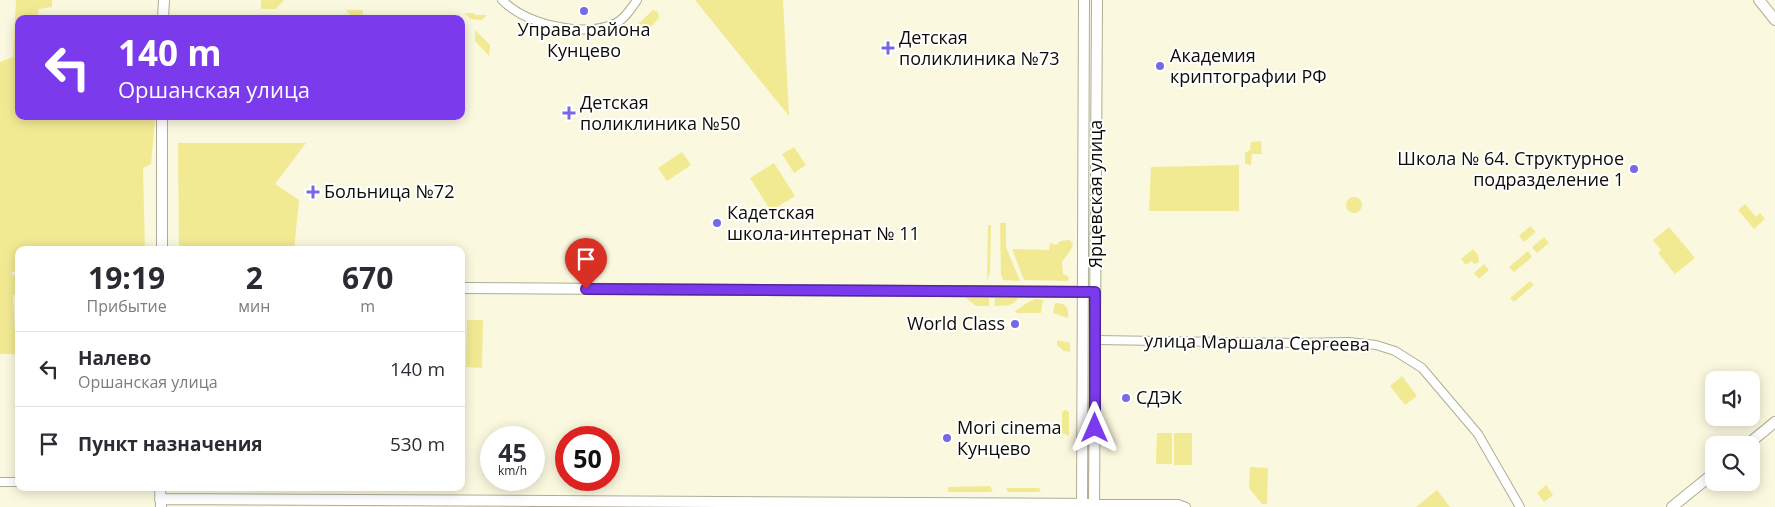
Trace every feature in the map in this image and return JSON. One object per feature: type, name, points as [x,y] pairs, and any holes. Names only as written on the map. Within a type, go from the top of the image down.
[{"type":"street","points":[[163,15],[164,0]]},
{"type":"street","points":[[502,0],[515,11],[536,21],[553,26],[581,29],[616,23],[637,0]]},
{"type":"street","name":"Ярцевская улица","points":[[1082,505],[1084,0]]},
{"type":"street","name":"Ярцевская улица","points":[[1094,506],[1097,0]]},
{"type":"street","points":[[1759,0],[1775,20]]},
{"type":"street","points":[[162,120],[162,246]]},
{"type":"street","points":[[465,288],[1095,292]]},
{"type":"street","name":"улица Маршала Сергеева","points":[[1096,340],[1349,342],[1376,345],[1394,351],[1422,368],[1467,421],[1486,448],[1520,507]]},
{"type":"street","points":[[1758,436],[1775,422]]},
{"type":"street","points":[[1672,507],[1705,480]]},
{"type":"street","points":[[0,482],[15,482]]},
{"type":"street","points":[[160,503],[1094,506],[1178,504],[1186,507]]},
{"type":"shaded area","points":[[16,0],[52,0],[52,7],[39,9],[38,15],[15,15]]},
{"type":"shaded area","points":[[261,0],[284,0],[276,9],[261,9]]},
{"type":"shaded area","points":[[695,0],[783,0],[789,116]]},
{"type":"shaded area","points":[[346,10],[363,10],[362,15],[350,15]]},
{"type":"shaded area","points":[[653,10],[658,12],[659,18],[643,35],[637,38],[633,33],[634,28]]},
{"type":"shaded area","points":[[464,13],[487,15],[482,20],[471,19]]},
{"type":"shaded area","points":[[15,19],[15,120],[155,120],[151,164],[143,168],[145,246],[15,246],[15,272],[12,272],[13,280],[13,275],[15,275],[15,295],[13,295],[15,354],[0,354],[0,62],[13,57]]},
{"type":"shaded area","points":[[475,30],[490,45],[489,56],[475,41]]},
{"type":"shaded area","points":[[1261,141],[1262,154],[1252,154],[1251,165],[1245,164],[1245,153],[1250,150],[1251,142]]},
{"type":"shaded area","points":[[178,143],[306,143],[275,184],[299,200],[294,246],[179,246]]},
{"type":"shaded area","points":[[794,147],[806,165],[794,173],[782,154]]},
{"type":"shaded area","points":[[682,152],[691,165],[667,181],[658,168]]},
{"type":"shaded area","points":[[774,163],[795,196],[771,211],[750,178]]},
{"type":"shaded area","points":[[1239,165],[1239,211],[1149,211],[1151,167]]},
{"type":"shaded area","points":[[1351,197],[1357,197],[1362,202],[1360,211],[1351,213],[1346,208],[1346,202]]},
{"type":"shaded area","points":[[1745,204],[1756,217],[1760,213],[1765,219],[1754,229],[1738,210]]},
{"type":"shaded area","points":[[1000,223],[1006,223],[1006,247],[1020,281],[1003,280],[1001,275]]},
{"type":"shaded area","points":[[988,225],[991,225],[990,272],[987,281]]},
{"type":"shaded area","points":[[1530,226],[1536,232],[1524,242],[1519,236]]},
{"type":"shaded area","points":[[1669,227],[1695,258],[1675,274],[1658,253],[1661,250],[1653,240]]},
{"type":"shaded area","points":[[1544,237],[1549,243],[1537,253],[1532,247]]},
{"type":"shaded area","points":[[1070,240],[1073,245],[1062,262],[1063,274],[1069,277],[1068,281],[1024,280],[1012,249],[1049,250],[1050,243],[1056,245],[1060,241]]},
{"type":"shaded area","points":[[1473,249],[1478,255],[1479,262],[1475,264],[1471,261],[1466,265],[1461,259]]},
{"type":"shaded area","points":[[1528,251],[1532,257],[1514,272],[1509,267]]},
{"type":"shaded area","points":[[1484,264],[1489,270],[1479,279],[1474,273]]},
{"type":"shaded area","points":[[1530,281],[1534,285],[1514,302],[1510,298]]},
{"type":"shaded area","points":[[965,297],[989,298],[989,306],[976,306]]},
{"type":"shaded area","points":[[995,298],[1018,298],[1011,304],[994,306]]},
{"type":"shaded area","points":[[1036,299],[1043,300],[1041,313],[1017,313],[1015,311],[1030,301]]},
{"type":"shaded area","points":[[1055,303],[1066,306],[1068,318],[1053,313]]},
{"type":"shaded area","points":[[467,320],[483,320],[482,368],[466,367]]},
{"type":"shaded area","points":[[1057,340],[1070,343],[1070,352],[1064,351],[1057,345]]},
{"type":"shaded area","points":[[1402,376],[1417,396],[1405,405],[1390,386]]},
{"type":"shaded area","points":[[1065,410],[1069,412],[1069,436],[1062,433],[1062,412]]},
{"type":"shaded area","points":[[1157,433],[1172,433],[1172,464],[1156,464]]},
{"type":"shaded area","points":[[1174,433],[1192,433],[1192,465],[1174,465]]},
{"type":"shaded area","points":[[1250,467],[1268,468],[1267,504],[1262,504],[1249,488]]},
{"type":"shaded area","points":[[1546,485],[1553,495],[1544,502],[1537,493]]},
{"type":"shaded area","points":[[990,486],[993,492],[948,492],[948,487]]},
{"type":"shaded area","points":[[1006,488],[1039,488],[1041,492],[1008,492]]},
{"type":"shaded area","points":[[1437,490],[1450,507],[1416,507]]},
{"type":"place","name":"Управа района Кунцево","points":[[584,11]]},
{"type":"place","name":"Детская поликлиника №73","points":[[888,48]]},
{"type":"place","name":"Академия криптографии РФ","points":[[1160,66]]},
{"type":"place","name":"Детская поликлиника №50","points":[[569,113]]},
{"type":"place","name":"Школа № 64. Структурное подразделение 1","points":[[1634,169]]},
{"type":"place","name":"Больница №72","points":[[313,192]]},
{"type":"place","name":"Кадетская школа-интернат № 11","points":[[717,223]]},
{"type":"place","name":"World Class","points":[[1015,324]]},
{"type":"place","name":"СДЭК","points":[[1126,398]]},
{"type":"place","name":"Mori cinema Кунцево","points":[[947,438]]},
{"type":"route","points":[[586,289],[1095,292],[1095,428]]}]
